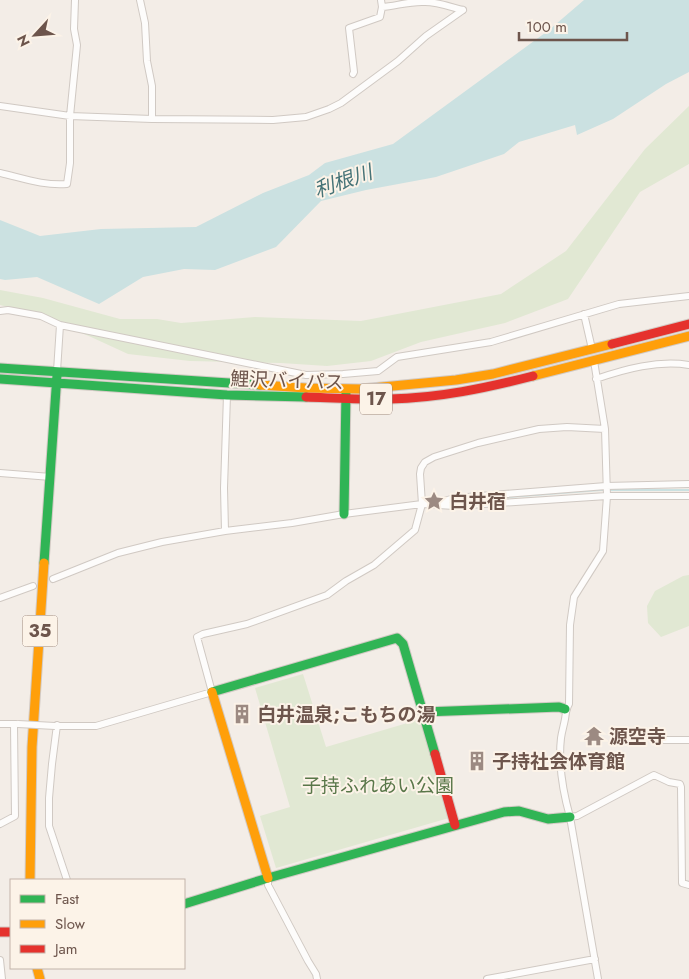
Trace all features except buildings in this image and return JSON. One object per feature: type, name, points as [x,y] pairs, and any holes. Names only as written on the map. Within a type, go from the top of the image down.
[{"type":"main road","name":"鯉沢バイパス","points":[[0,379],[227,395],[346,393],[361,389],[456,380],[493,374],[689,324]]},
{"type":"main road","name":"鯉沢バイパス","points":[[0,368],[306,388],[390,399],[454,393],[493,386],[689,336]]},
{"type":"main road","name":"35","points":[[30,879],[32,747],[57,371]]},
{"type":"main road","points":[[344,514],[346,393]]},
{"type":"main road","points":[[268,878],[212,692],[397,638],[403,644],[455,825]]},
{"type":"main road","points":[[424,712],[559,707],[565,709]]},
{"type":"main road","points":[[185,904],[268,878],[504,812],[519,811],[548,819],[570,817]]},
{"type":"street","points":[[0,173],[46,184],[67,184],[70,163],[70,116],[77,45],[74,29],[75,0]]},
{"type":"street","points":[[140,0],[145,23],[147,61],[152,86],[152,120]]},
{"type":"street","points":[[0,106],[70,116],[152,120],[273,120],[306,117],[329,110],[341,103],[398,61],[426,36],[463,10],[426,2],[406,3],[390,7],[381,4],[380,17],[349,28],[353,74]]},
{"type":"street","points":[[0,306],[8,310],[41,316],[60,325],[306,375],[316,375],[378,371],[398,357],[491,342],[619,304],[689,296]]},
{"type":"street","points":[[0,311],[8,310]]},
{"type":"street","points":[[584,314],[592,349]]},
{"type":"street","points":[[57,371],[60,325]]},
{"type":"street","points":[[594,361],[605,429],[607,490],[603,551],[574,597],[570,625],[569,704],[565,709],[560,764],[565,801],[570,817],[598,979]]},
{"type":"street","points":[[596,379],[653,365],[676,363],[689,365]]},
{"type":"street","points":[[225,531],[224,488],[227,395]]},
{"type":"street","points":[[0,724],[96,726],[212,692],[197,637],[247,624],[327,595],[346,581],[374,565],[415,530],[422,504],[420,474],[425,462],[434,457],[478,443],[539,429],[566,427],[605,429]]},
{"type":"street","points":[[0,473],[50,477]]},
{"type":"street","points":[[432,504],[455,498],[689,484]]},
{"type":"street","points":[[53,579],[118,553],[162,542],[344,514],[422,504],[463,506],[607,490],[689,496]]},
{"type":"street","points":[[0,598],[34,586]]},
{"type":"street","points":[[0,824],[15,816],[16,724]]},
{"type":"street","points":[[56,726],[49,798],[49,826],[67,879]]},
{"type":"street","points":[[664,740],[689,740]]},
{"type":"street","points":[[570,817],[577,816],[654,775],[669,782],[680,784],[682,882],[689,885]]},
{"type":"street","points":[[268,878],[268,885],[317,979]]},
{"type":"street","points":[[487,979],[513,977],[595,959]]},
{"type":"street","points":[[0,960],[2,979]]},
{"type":"green space","points":[[689,106],[689,164],[640,192],[568,299],[505,323],[421,342],[371,361],[327,366],[190,361],[128,354],[41,316],[0,305],[0,290],[43,298],[120,319],[157,319],[181,323],[255,317],[361,321],[501,294],[566,251],[645,149]]},
{"type":"green space","points":[[689,575],[689,626],[661,637],[648,623],[647,606],[655,591],[683,576]]},
{"type":"green space","name":"子持ふれあい公園","points":[[303,674],[326,747],[421,719],[449,818],[276,868],[260,816],[290,807],[255,688]]},
{"type":"water","name":"利根川","points":[[584,0],[689,0],[689,72],[666,84],[613,119],[577,135],[575,125],[519,142],[504,154],[436,177],[366,190],[321,201],[276,247],[215,270],[184,269],[143,277],[99,304],[37,277],[0,279],[0,220],[40,236],[101,229],[196,227],[263,193],[309,175],[325,163],[393,144],[549,30]]},
{"type":"waterway","points":[[456,501],[600,490],[689,490]]},
{"type":"traffic: fast","points":[[0,368],[260,385]]},
{"type":"traffic: fast","points":[[44,563],[57,375]]},
{"type":"traffic: fast","points":[[0,379],[227,395],[306,397]]},
{"type":"traffic: fast","points":[[344,514],[346,392]]},
{"type":"traffic: fast","points":[[212,692],[397,638],[403,644],[435,754]]},
{"type":"traffic: fast","points":[[424,712],[559,707],[565,709]]},
{"type":"traffic: fast","points":[[185,904],[268,878],[504,812],[519,811],[548,819],[570,817]]},
{"type":"traffic: slow","points":[[533,376],[689,336]]},
{"type":"traffic: slow","points":[[260,385],[361,389],[456,380],[493,374],[612,344]]},
{"type":"traffic: slow","points":[[30,879],[32,747],[44,563]]},
{"type":"traffic: slow","points":[[212,692],[268,878]]},
{"type":"traffic: slow","points":[[37,969],[40,979]]},
{"type":"traffic: jam","points":[[612,344],[689,324]]},
{"type":"traffic: jam","points":[[306,397],[358,399],[426,397],[480,388],[533,376]]},
{"type":"traffic: jam","points":[[435,754],[455,825]]},
{"type":"traffic: jam","points":[[0,932],[10,932]]},
{"type":"place","name":"白井宿","points":[[434,501]]},
{"type":"place","name":"白井温泉;こもちの湯","points":[[242,714]]},
{"type":"place","name":"源空寺","points":[[594,736]]},
{"type":"place","name":"子持社会体育館","points":[[477,761]]}]
